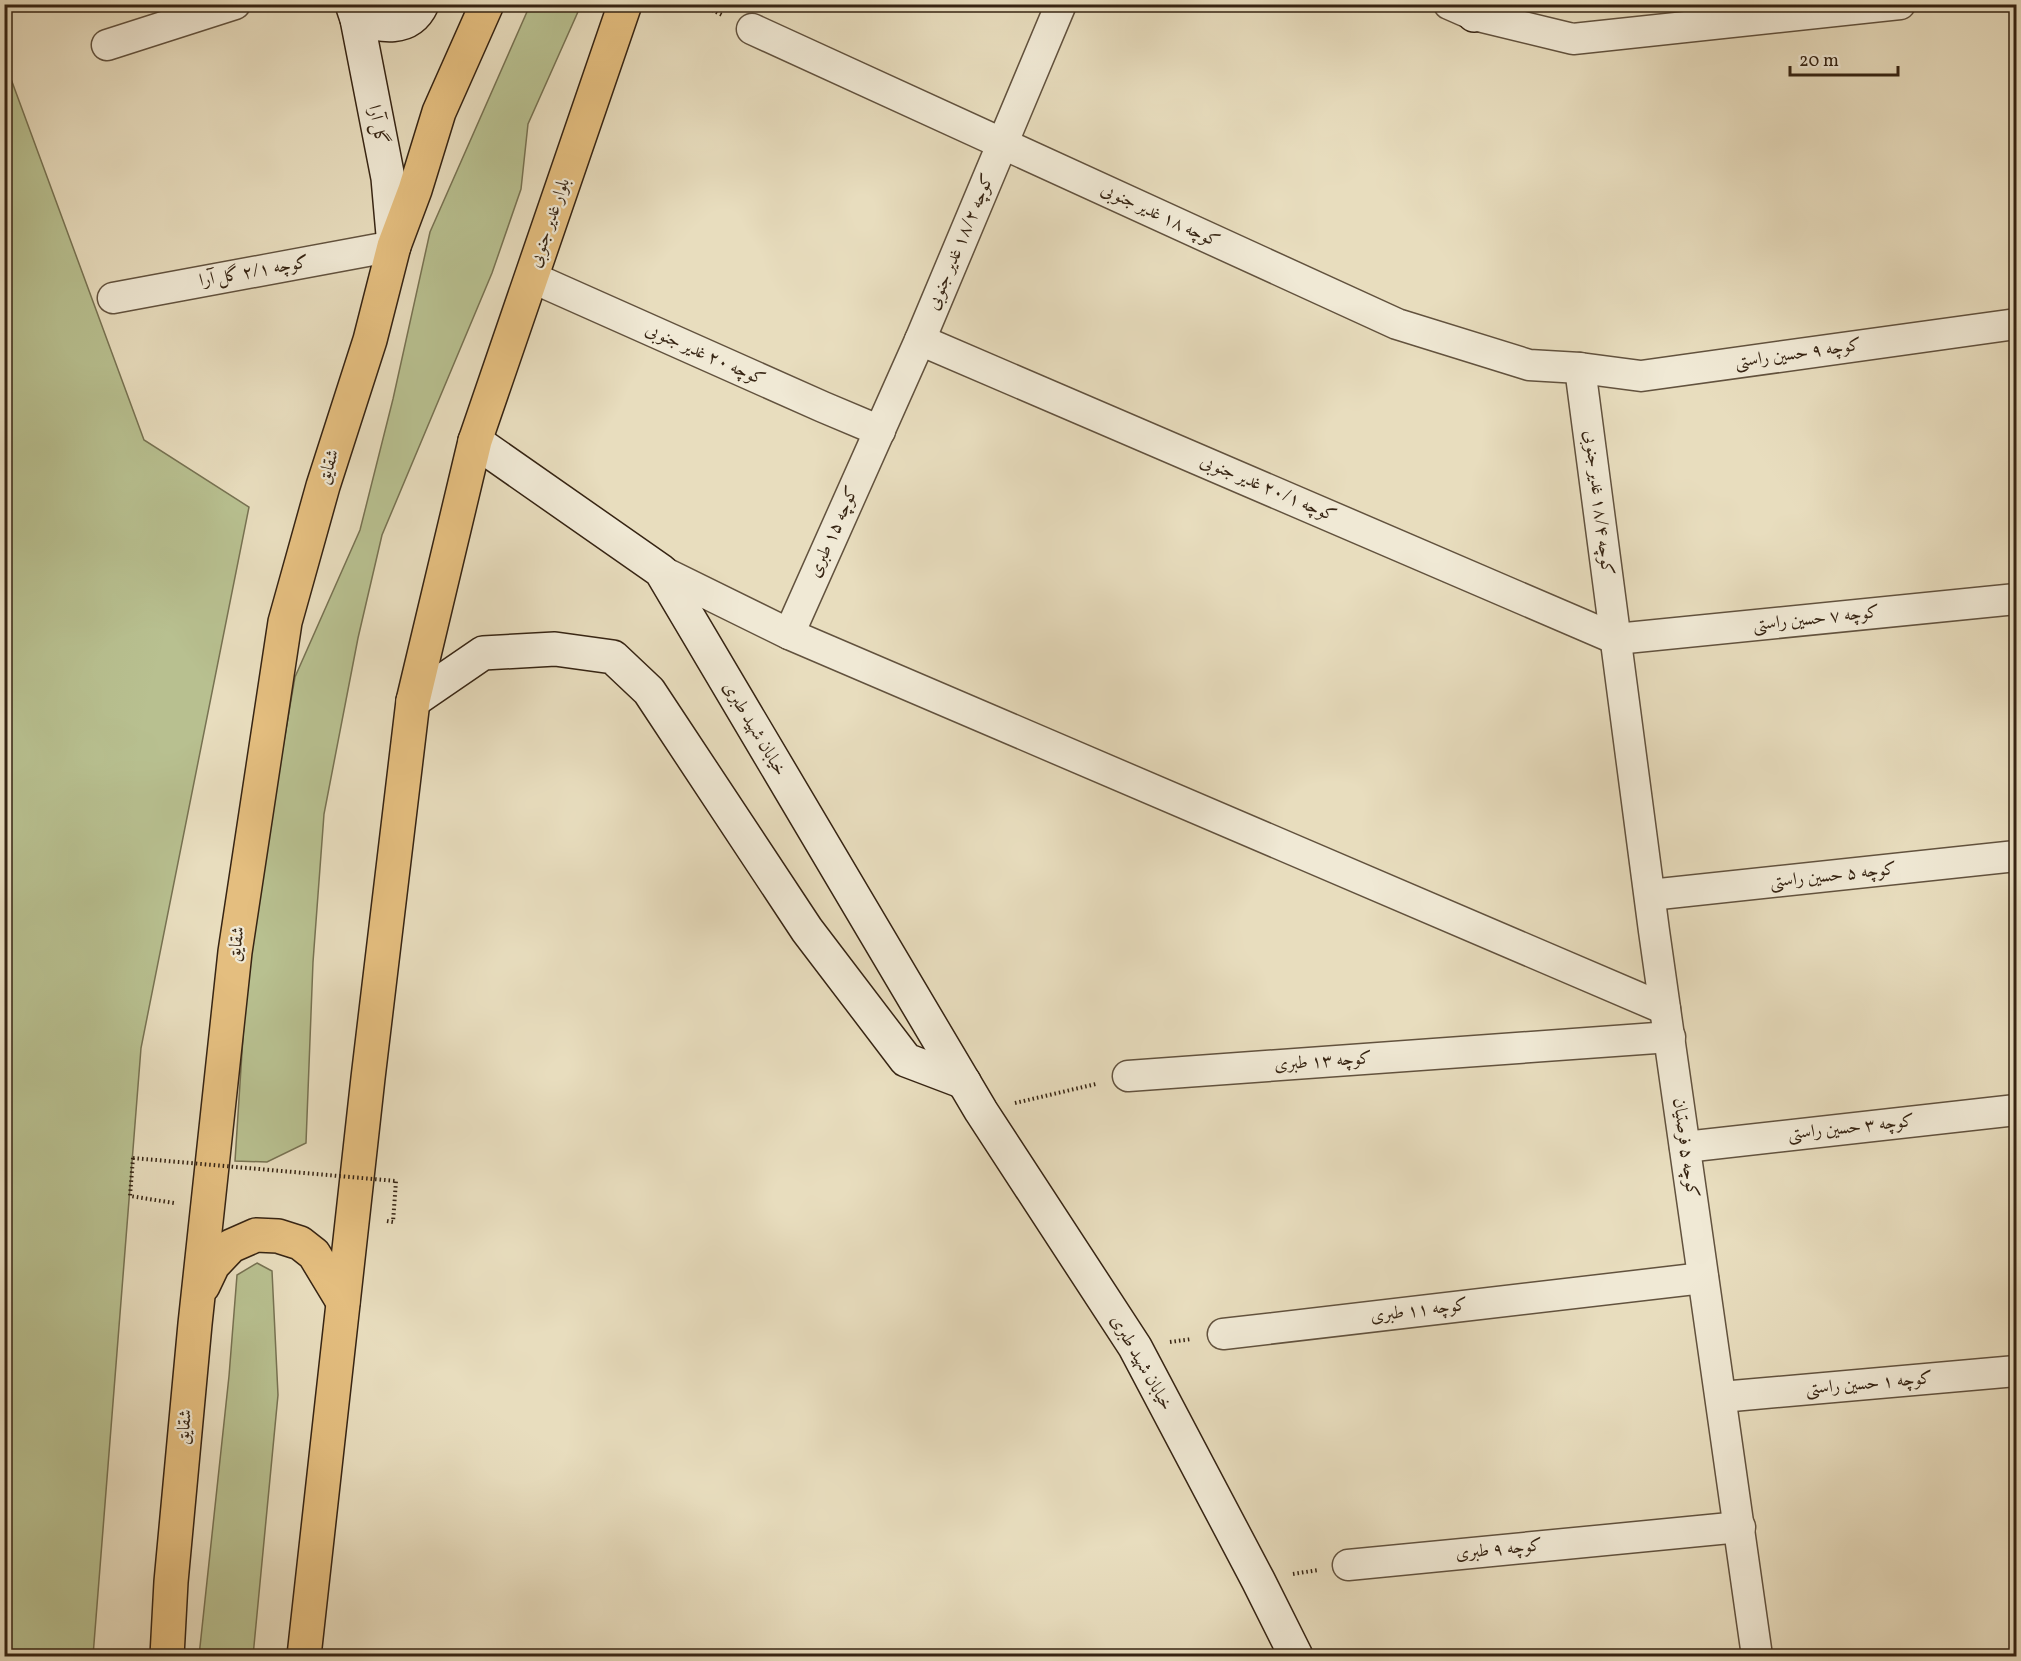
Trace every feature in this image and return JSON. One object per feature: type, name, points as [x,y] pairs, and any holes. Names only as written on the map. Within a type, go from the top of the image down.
[{"type":"main road","points":[[394,246],[415,190],[439,112],[487,4]]},
{"type":"main road","name":"بلوار غدیر جنوبی","points":[[475,441],[626,4]]},
{"type":"main road","name":"شقایق","points":[[167,1656],[171,1582],[198,1298],[236,952],[285,622],[323,486],[370,340],[394,246]]},
{"type":"main road","points":[[304,1656],[413,701],[475,441]]},
{"type":"main road","points":[[198,1298],[213,1265],[231,1246],[255,1235],[278,1236],[300,1243],[314,1254],[343,1302]]},
{"type":"street","points":[[107,45],[235,4]]},
{"type":"street","points":[[354,12],[380,26],[394,26],[414,17],[422,4]]},
{"type":"street","name":"کوچه ۱۸/۲ غدیر جنوبی","points":[[880,431],[1061,4]]},
{"type":"street","points":[[1467,8],[1573,39],[1900,4]]},
{"type":"street","name":"گل آرا","points":[[354,12],[388,178],[394,246]]},
{"type":"street","name":"کوچه ۱۸ غدیر جنوبی","points":[[752,29],[1397,324],[1529,365],[1580,368]]},
{"type":"street","name":"کوچه ۲/۱ گل آرا","points":[[113,298],[394,246]]},
{"type":"street","name":"کوچه ۲۰ غدیر جنوبی","points":[[531,277],[880,431]]},
{"type":"street","name":"کوچه ۹ حسین راستی","points":[[1580,368],[1641,376],[2016,324]]},
{"type":"street","name":"کوچه ۲۰/۱ غدیر جنوبی","points":[[920,340],[1616,639]]},
{"type":"street","name":"کوچه ۱۸/۴ غدیر جنوبی","points":[[1580,368],[1616,639]]},
{"type":"street","name":"کوچه ۱۵ طبری","points":[[789,634],[880,431]]},
{"type":"street","name":"خیابان شهید طبری","points":[[475,441],[661,571],[981,1111],[1135,1347],[1258,1580],[1292,1656]]},
{"type":"street","points":[[661,571],[789,634],[1667,1023]]},
{"type":"street","name":"کوچه ۷ حسین راستی","points":[[1616,639],[2016,600]]},
{"type":"street","name":"کوچه ۵ فرصتیان","points":[[1616,639],[1667,1023],[1757,1656]]},
{"type":"street","points":[[413,701],[483,653],[555,648],[613,657],[649,691],[807,930],[906,1060],[964,1082]]},
{"type":"street","name":"کوچه ۵ حسین راستی","points":[[1650,895],[2016,856]]},
{"type":"street","name":"کوچه ۱۳ طبری","points":[[1128,1077],[1667,1023]]},
{"type":"street","name":"کوچه ۳ حسین راستی","points":[[1685,1147],[2016,1110]]},
{"type":"street","name":"کوچه ۱۱ طبری","points":[[1222,1334],[1703,1278]]},
{"type":"street","name":"کوچه ۱ حسین راستی","points":[[1721,1397],[2016,1371]]},
{"type":"street","name":"کوچه ۹ طبری","points":[[1348,1565],[1740,1527]]},
{"type":"path","points":[[981,1111],[1128,1077]]},
{"type":"path","points":[[209,1208],[130,1196],[133,1158],[396,1181],[393,1222]]},
{"type":"path","points":[[1135,1347],[1222,1334]]},
{"type":"path","points":[[1258,1580],[1348,1565]]},
{"type":"green space","points":[[530,5],[581,5],[528,124],[521,189],[492,273],[382,535],[358,638],[324,814],[313,962],[306,1143],[267,1162],[235,1161],[249,944],[295,677],[360,530],[393,399],[430,232]]},
{"type":"green space","points":[[4,60],[144,440],[249,507],[141,1048],[93,1656],[5,1656]]},
{"type":"green space","points":[[257,1263],[272,1271],[278,1395],[253,1656],[199,1656],[229,1376],[237,1275]]}]
